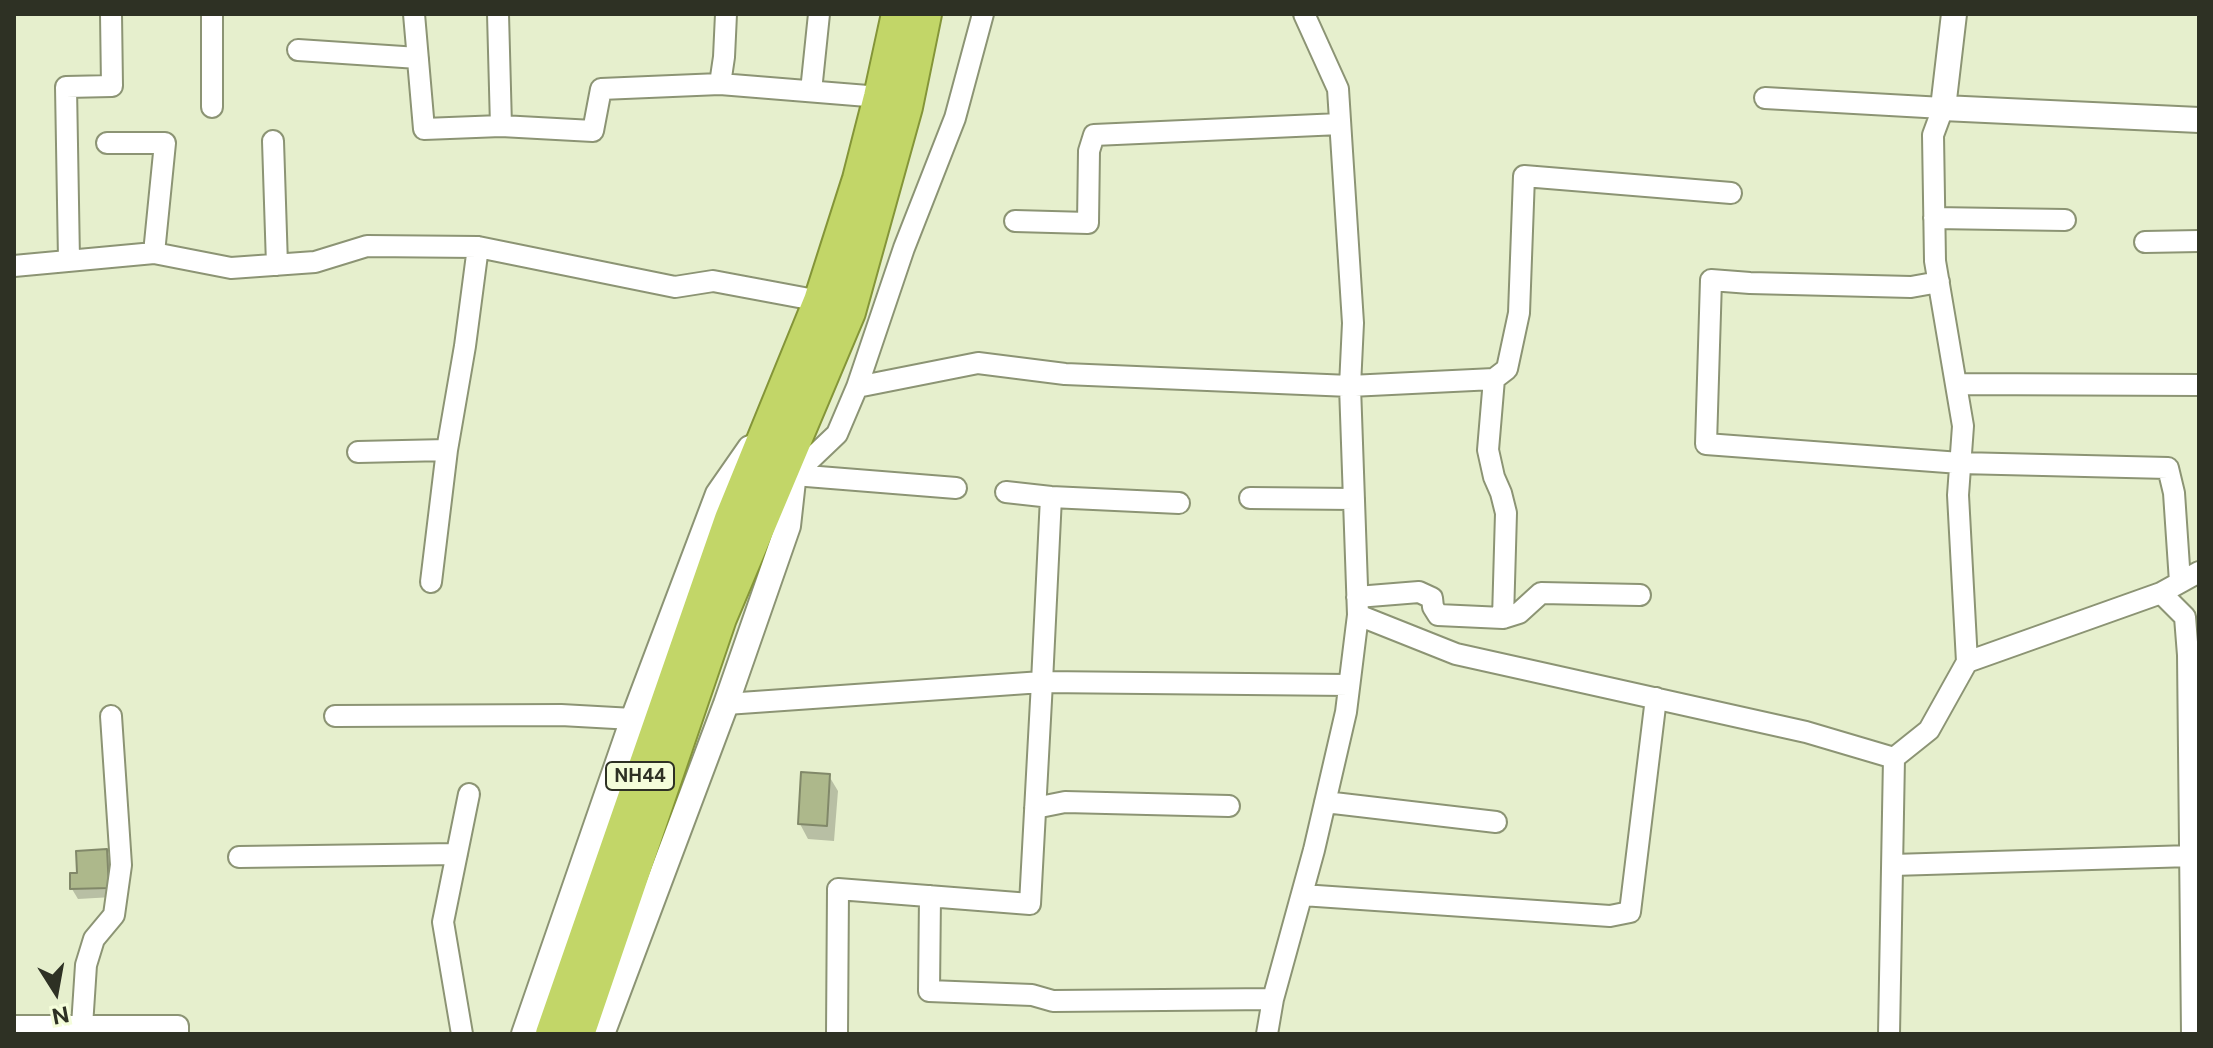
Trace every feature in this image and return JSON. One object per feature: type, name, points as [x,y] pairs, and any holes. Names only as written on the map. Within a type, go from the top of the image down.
[{"type":"highway","name":"NH44","points":[[788,419],[820,301],[859,179],[898,14]]},
{"type":"highway","name":"NH44","points":[[552,1034],[651,743],[788,419],[849,312],[906,107],[925,14]]},
{"type":"highway","name":"NH44","points":[[578,1034],[720,618],[744,525]]},
{"type":"street","points":[[69,260],[66,87],[112,86],[111,14]]},
{"type":"street","points":[[212,14],[212,107]]},
{"type":"street","points":[[414,14],[424,129],[501,126],[593,131],[601,89],[720,84],[880,97]]},
{"type":"street","points":[[498,14],[501,126]]},
{"type":"street","points":[[720,84],[726,14]]},
{"type":"street","points":[[811,91],[819,14]]},
{"type":"street","points":[[794,475],[837,434],[857,387],[904,248],[955,118],[983,14]]},
{"type":"street","points":[[1267,1034],[1273,999],[1302,895],[1346,712],[1358,606],[1350,386],[1353,323],[1338,89],[1304,14]]},
{"type":"street","points":[[1894,758],[1929,730],[1967,662],[1958,495],[1963,426],[1935,261],[1934,218],[1933,135],[1943,108],[1954,14]]},
{"type":"street","points":[[298,50],[418,58]]},
{"type":"street","points":[[1765,98],[2199,120]]},
{"type":"street","points":[[1015,221],[1088,223],[1089,151],[1094,135],[1340,124]]},
{"type":"street","points":[[273,141],[277,265]]},
{"type":"street","points":[[107,143],[165,143],[154,253]]},
{"type":"street","points":[[857,387],[978,363],[1065,374],[1350,386],[1494,379],[1507,369],[1519,313],[1524,176],[1731,193]]},
{"type":"street","points":[[1934,218],[2065,220]]},
{"type":"street","points":[[2145,242],[2199,241]]},
{"type":"street","points":[[14,266],[154,253],[231,268],[315,262],[367,246],[478,247],[675,287],[713,281],[820,301]]},
{"type":"street","points":[[431,582],[447,450],[478,247]]},
{"type":"street","points":[[1939,282],[1911,287],[1711,280],[1706,444],[1960,463],[2168,468],[2174,493],[2180,582]]},
{"type":"street","points":[[1494,379],[1488,450],[1506,513],[1503,618]]},
{"type":"street","points":[[1956,384],[2199,385]]},
{"type":"street","points":[[602,1034],[726,704],[788,526],[794,475],[788,419]]},
{"type":"street","points":[[524,1034],[633,719],[718,494],[788,419]]},
{"type":"street","points":[[358,452],[447,450]]},
{"type":"street","points":[[794,475],[956,488]]},
{"type":"street","points":[[1006,492],[1179,503]]},
{"type":"street","points":[[837,1034],[838,889],[1030,904],[1051,497]]},
{"type":"street","points":[[1250,498],[1354,499]]},
{"type":"street","points":[[1967,662],[2161,593],[2199,572]]},
{"type":"street","points":[[1358,606],[1419,592],[1432,598],[1438,615],[1503,618],[1519,613],[1541,593],[1640,595]]},
{"type":"street","points":[[2161,593],[2185,617],[2188,655],[2192,1034]]},
{"type":"street","points":[[1358,606],[1456,654],[1806,732],[1894,758]]},
{"type":"street","points":[[726,704],[1042,682],[1349,685]]},
{"type":"street","points":[[1302,895],[1610,916],[1630,912],[1656,698]]},
{"type":"street","points":[[335,716],[561,715],[633,719]]},
{"type":"street","points":[[82,1026],[86,965],[94,939],[114,915],[121,865],[111,716]]},
{"type":"street","points":[[1889,1034],[1894,758]]},
{"type":"street","points":[[462,1034],[443,922],[469,794]]},
{"type":"street","points":[[1035,808],[1065,802],[1229,806]]},
{"type":"street","points":[[1325,802],[1496,822]]},
{"type":"street","points":[[239,857],[457,854]]},
{"type":"street","points":[[1893,865],[2191,856]]},
{"type":"street","points":[[930,896],[929,991],[1032,995],[1053,1001],[1273,999]]},
{"type":"street","points":[[14,1026],[178,1026],[178,1034]]},
{"type":"building","points":[[801,772],[830,774],[827,826],[798,824]]},
{"type":"building","points":[[107,849],[109,888],[70,889],[70,873],[77,873],[76,851]]}]
